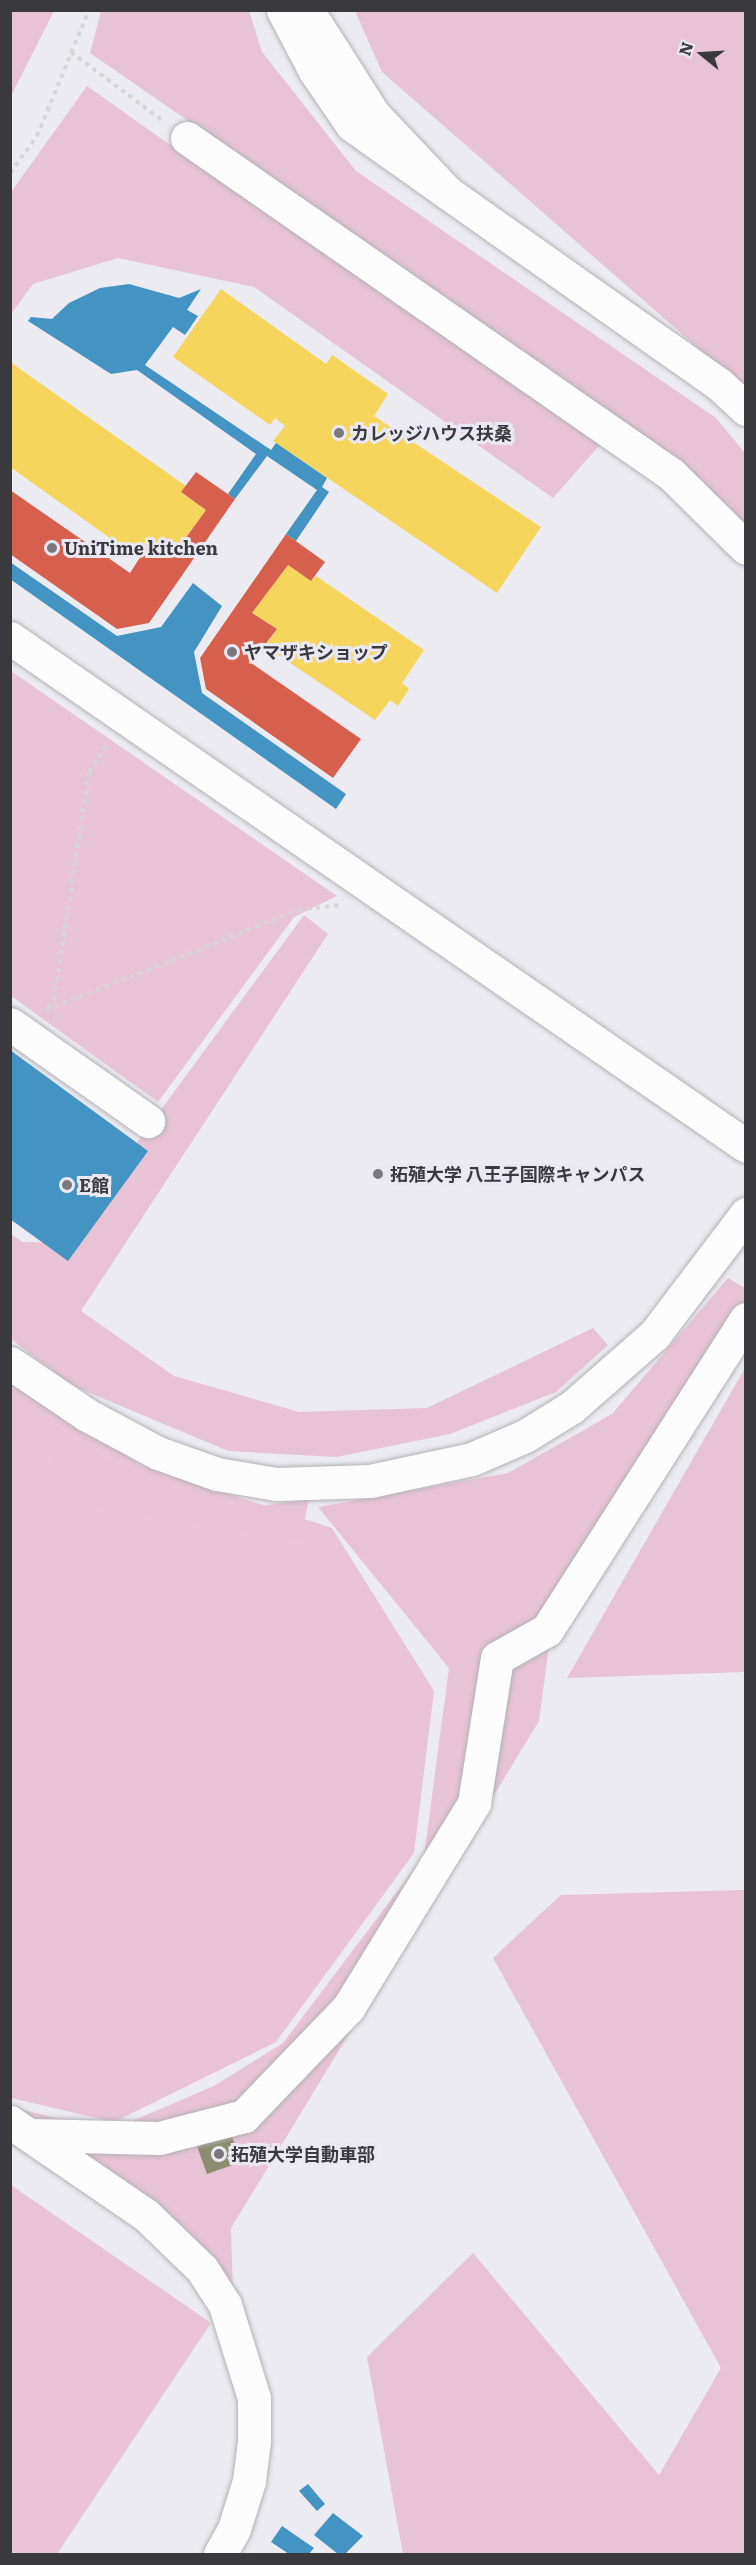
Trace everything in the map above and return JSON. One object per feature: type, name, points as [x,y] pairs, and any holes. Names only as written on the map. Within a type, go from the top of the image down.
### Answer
[{"type":"lane","points":[[283,10],[315,71],[363,120],[448,193],[719,384],[746,409]]},
{"type":"lane","points":[[307,10],[363,120]]},
{"type":"lane","points":[[187,138],[671,474],[746,548]]},
{"type":"lane","points":[[10,638],[746,1146]]},
{"type":"lane","points":[[18,1030],[148,1120]]},
{"type":"lane","points":[[10,1363],[87,1415],[127,1437],[158,1453],[217,1474],[276,1484],[370,1481],[472,1459],[525,1436],[573,1407],[655,1334],[740,1236]]},
{"type":"lane","points":[[20,2128],[159,2138],[244,2116],[348,2008],[474,1803],[496,1658],[547,1630],[746,1319]]},
{"type":"lane","points":[[20,2128],[146,2215],[202,2269],[225,2305],[254,2398],[254,2441],[249,2481],[234,2529],[220,2554]]},
{"type":"path","points":[[10,172],[37,136],[88,10]]},
{"type":"path","points":[[71,52],[187,138]]},
{"type":"path","points":[[48,1008],[54,999],[89,772],[111,738]]},
{"type":"path","points":[[18,1030],[48,1008],[298,910],[351,904]]},
{"type":"shaded area","points":[[10,11],[54,11],[11,96]]},
{"type":"shaded area","points":[[101,11],[249,11],[262,52],[356,171],[716,418],[745,453],[745,530],[730,507],[612,414],[90,53]]},
{"type":"shaded area","points":[[355,11],[745,11],[745,389],[382,72]]},
{"type":"shaded area","points":[[87,86],[300,237],[606,438],[553,498],[254,287],[118,258],[33,284],[11,314],[11,192]]},
{"type":"shaded area","points":[[11,671],[337,896],[294,917],[158,1102],[11,996]]},
{"type":"shaded area","points":[[304,915],[328,934],[81,1311],[174,1376],[299,1412],[427,1408],[593,1328],[608,1345],[556,1392],[450,1434],[336,1457],[228,1451],[71,1385],[11,1339],[10,1234],[23,1242],[63,1243]]},
{"type":"shaded area","points":[[728,1278],[745,1288],[745,1327],[555,1600],[539,1721],[231,2228],[233,2295],[23,2110],[109,2131],[214,2086],[283,2043],[424,1856],[449,1668],[318,1507],[508,1473],[612,1414]]},
{"type":"shaded area","points":[[745,1368],[745,1672],[567,1678]]},
{"type":"shaded area","points":[[10,1380],[141,1465],[332,1528],[434,1691],[414,1853],[276,2042],[114,2122],[11,2098]]},
{"type":"shaded area","points":[[11,1392],[103,1460],[254,1507],[309,1499],[301,1540],[86,1504],[40,1441],[11,1439]]},
{"type":"shaded area","points":[[745,1890],[745,2554],[403,2554],[367,2357],[473,2253],[659,2475],[721,2368],[493,1958],[561,1895]]},
{"type":"shaded area","points":[[11,2185],[211,2323],[57,2554],[11,2554]]},
{"type":"building: 住宅","name":"カレッジハウス扶桑","points":[[221,289],[326,364],[332,355],[388,394],[374,416],[541,527],[497,593],[273,441],[285,426],[275,418],[270,425],[173,357]]},
{"type":"building: 住宅","points":[[10,362],[186,486],[181,492],[206,510],[172,557],[150,542],[138,558],[10,467]]},
{"type":"building: 住宅","points":[[288,565],[311,581],[316,576],[424,650],[402,683],[409,689],[398,706],[390,700],[375,720],[265,646],[277,629],[252,613]]},
{"type":"building: 商業","name":"UniTime kitchen","points":[[196,472],[235,499],[149,623],[117,629],[10,554],[10,490],[130,573],[150,542],[172,557],[206,510],[181,492]]},
{"type":"building: 商業","name":"ヤマザキショップ","points":[[286,534],[325,562],[311,581],[288,565],[252,613],[277,629],[251,663],[361,739],[333,778],[206,689],[200,658]]},
{"type":"building: 教育","points":[[129,284],[179,298],[201,289],[187,310],[198,316],[185,335],[173,327],[145,365],[271,450],[276,443],[327,478],[322,487],[329,492],[296,541],[286,534],[317,490],[267,456],[235,499],[228,494],[256,454],[137,370],[111,374],[28,321],[31,317],[52,319],[69,303],[100,288]]},
{"type":"building: 教育","points":[[10,562],[117,636],[161,627],[193,583],[222,606],[194,652],[202,693],[346,794],[336,809],[10,579]]},
{"type":"building: 教育","name":"E館","points":[[10,1050],[148,1151],[68,1261],[10,1219]]},
{"type":"building: 教育","points":[[308,2484],[325,2504],[317,2511],[299,2491]]},
{"type":"building: 教育","points":[[333,2513],[363,2536],[345,2554],[338,2554],[314,2535]]},
{"type":"building: 教育","points":[[282,2526],[314,2548],[309,2554],[289,2554],[271,2542]]},
{"type":"building: 工業","name":"拓殖大学自動車部","points":[[231,2134],[241,2162],[207,2174],[197,2146]]},
{"type":"place","name":"カレッジハウス扶桑","points":[[339,433]]},
{"type":"place","name":"UniTime kitchen","points":[[52,548]]},
{"type":"place","name":"ヤマザキショップ","points":[[232,652]]},
{"type":"place","name":"拓殖大学 八王子国際キャンパス","points":[[378,1174]]},
{"type":"place","name":"E館","points":[[67,1185]]},
{"type":"place","name":"拓殖大学自動車部","points":[[219,2154]]}]
